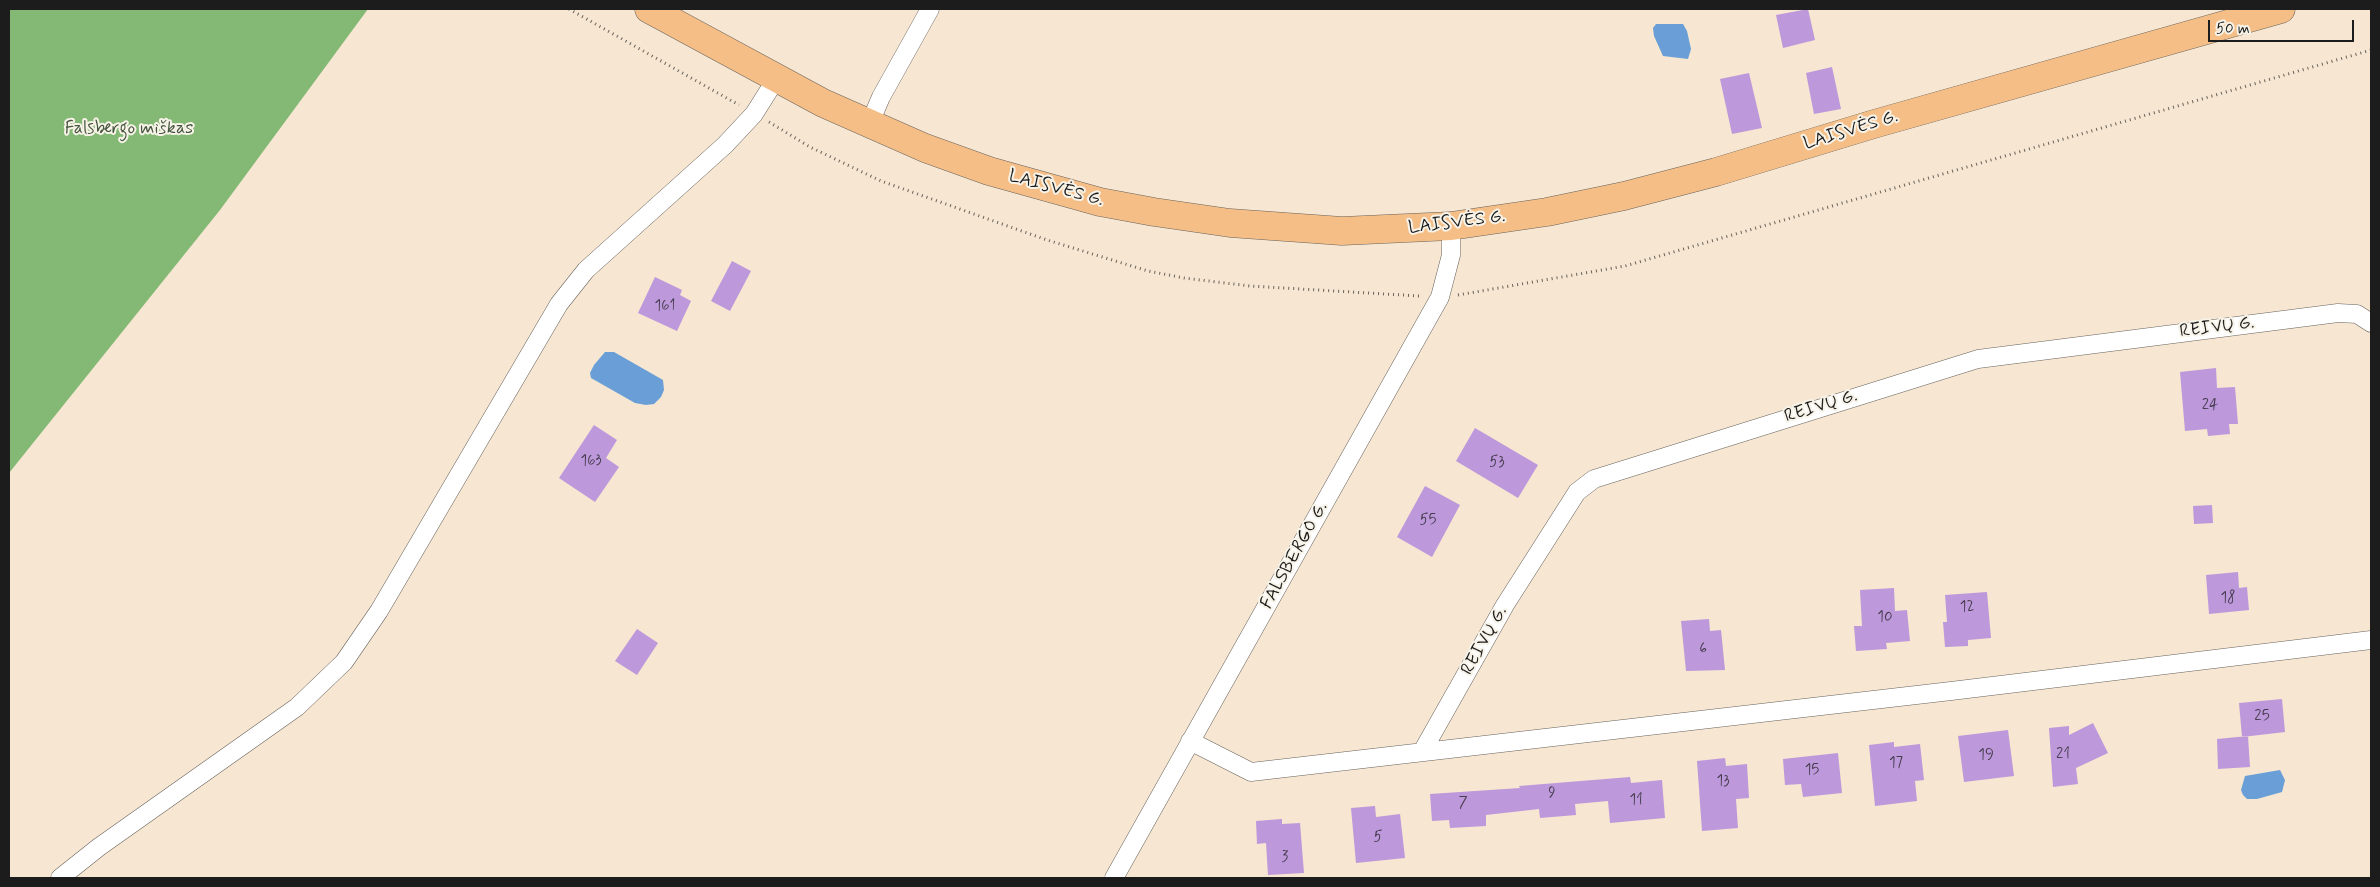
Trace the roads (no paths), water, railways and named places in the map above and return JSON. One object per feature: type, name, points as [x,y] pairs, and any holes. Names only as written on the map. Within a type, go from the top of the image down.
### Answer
[{"type":"main road","name":"LAISVĖS G.","points":[[649,9],[776,79],[869,125],[989,171],[1100,202],[1154,212],[1230,223],[1342,231],[1451,226],[1557,210],[1624,196],[1716,172],[1874,124],[2281,9]]},
{"type":"street","points":[[869,125],[881,97],[930,9]]},
{"type":"street","points":[[60,878],[99,847],[297,707],[344,662],[379,611],[564,297],[586,270],[725,145],[754,114],[776,79]]},
{"type":"street","name":"FALSBERGO G.","points":[[1114,878],[1440,297],[1451,254],[1451,226]]},
{"type":"street","name":"REIVŲ G.","points":[[1422,752],[1505,605],[1577,492],[1594,479],[1978,359],[2338,313],[2357,314],[2371,323]]},
{"type":"street","points":[[1190,741],[1251,772],[2371,640]]},
{"type":"water","points":[[1656,24],[1683,24],[1687,31],[1691,49],[1688,59],[1663,56],[1654,36],[1653,28]]},
{"type":"water","points":[[605,352],[614,352],[663,380],[664,390],[661,397],[654,404],[635,403],[591,378],[590,373],[594,365]]},
{"type":"water","points":[[2280,770],[2285,780],[2282,792],[2257,799],[2247,799],[2243,795],[2241,790],[2245,776]]},
{"type":"park label","name":"Falsbergo miškas","points":[[129,129]]}]
